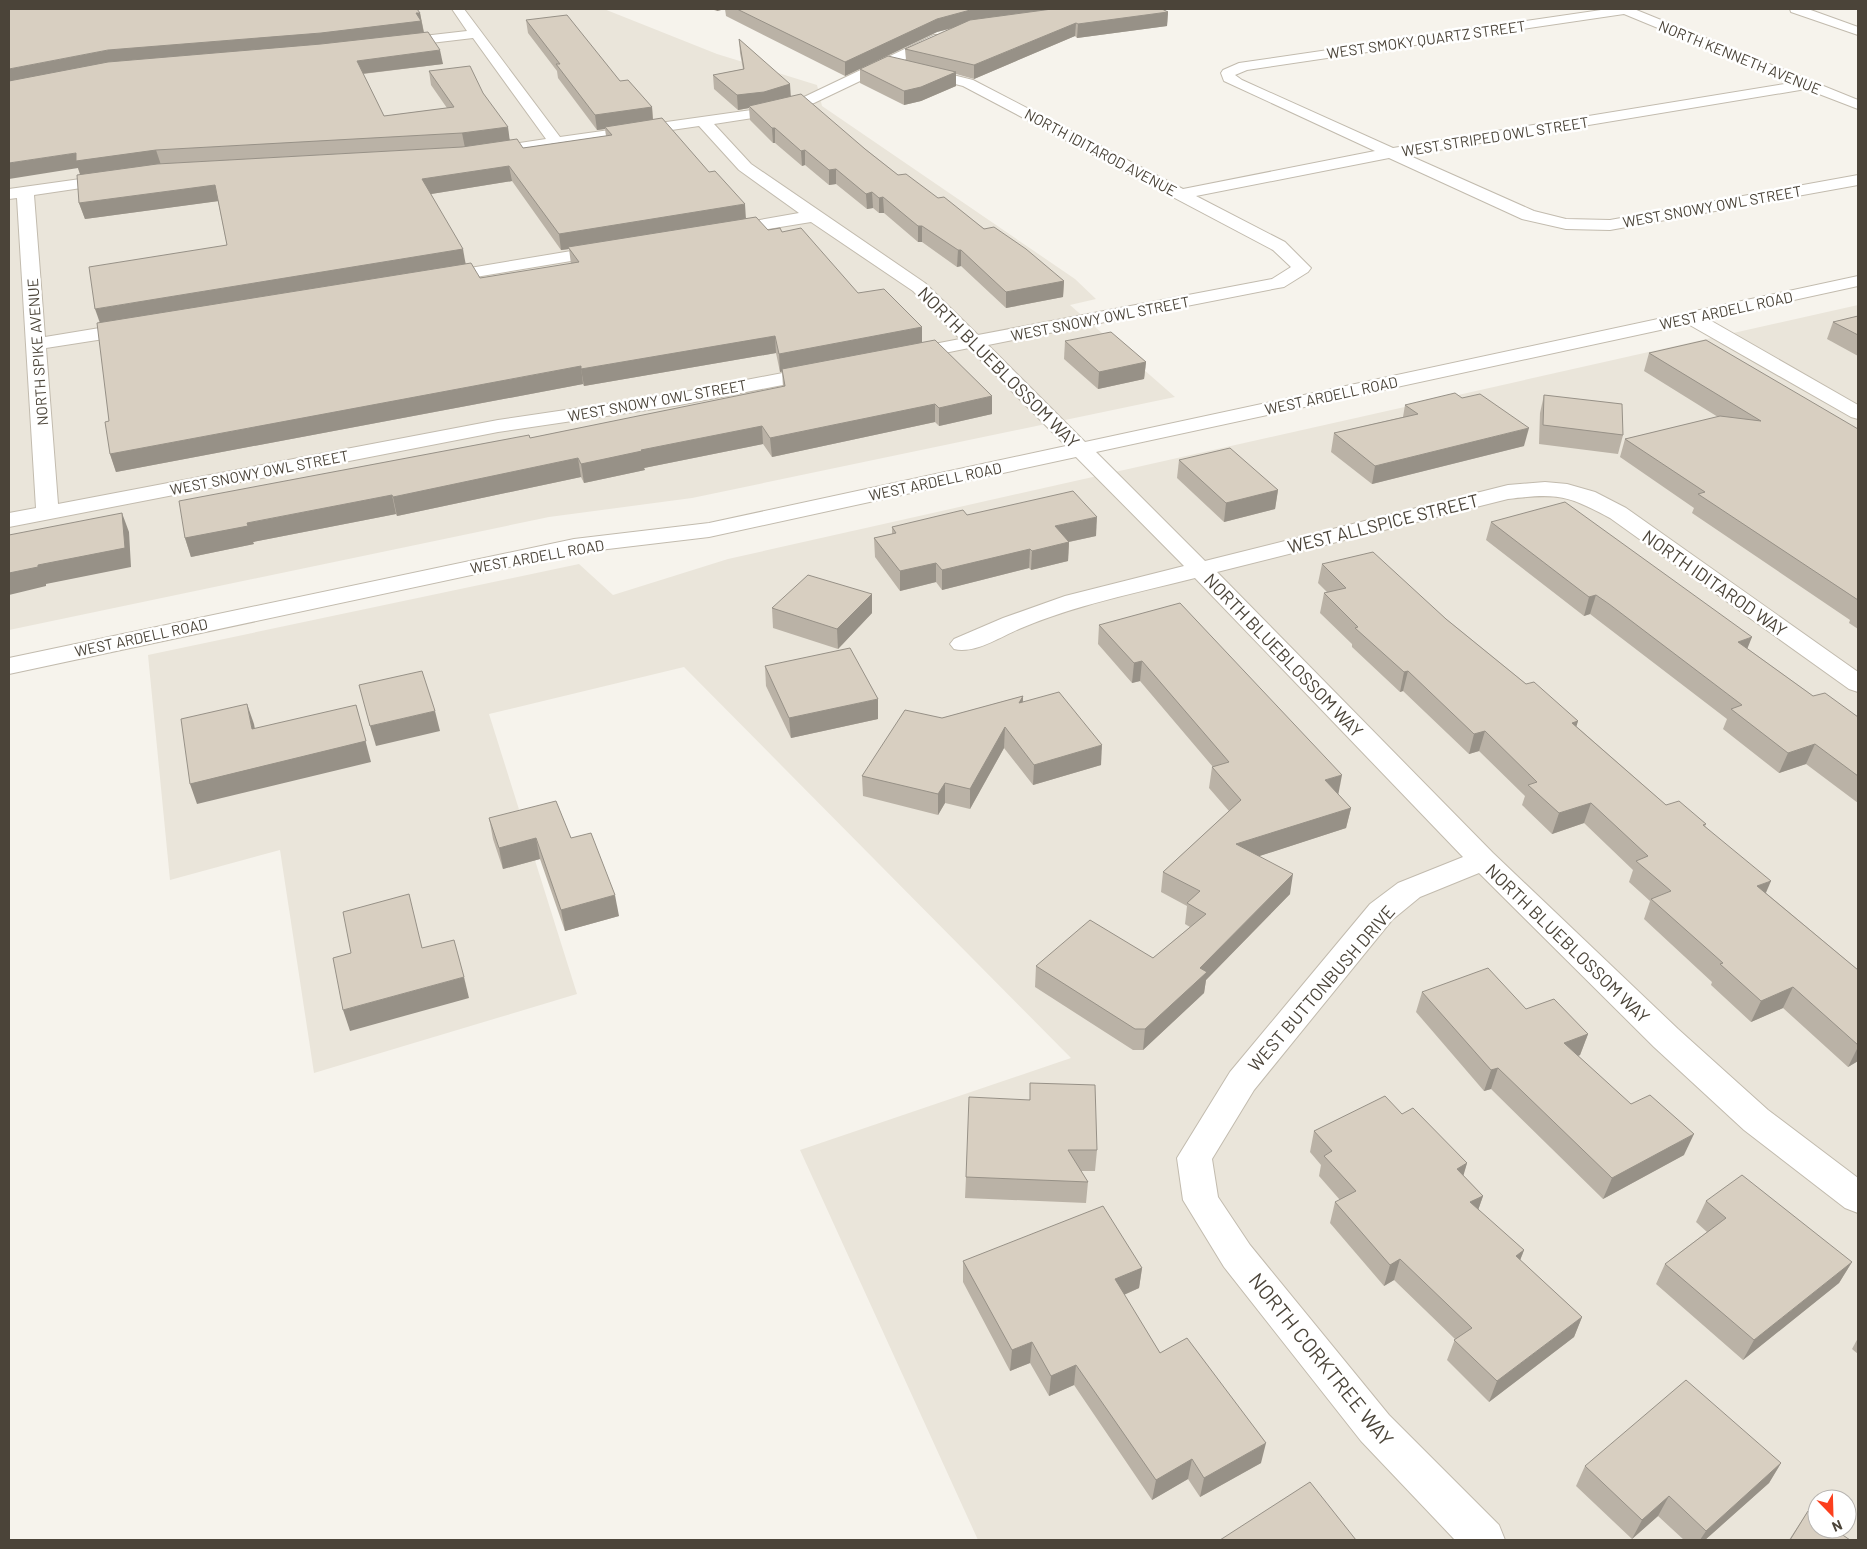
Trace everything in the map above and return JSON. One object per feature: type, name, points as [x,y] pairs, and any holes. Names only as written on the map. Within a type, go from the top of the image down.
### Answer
[{"type":"street","points":[[458,9],[474,34],[556,142]]},
{"type":"street","name":"WEST SMOKY QUARTZ STREET","points":[[1228,73],[1244,66],[1624,9]]},
{"type":"street","name":"NORTH KENNETH AVENUE","points":[[1624,9],[1858,105]]},
{"type":"street","points":[[1796,9],[1858,32]]},
{"type":"street","points":[[381,45],[474,34]]},
{"type":"street","points":[[475,154],[703,121],[789,106],[809,100],[950,34]]},
{"type":"street","name":"NORTH IDITAROD AVENUE","points":[[888,64],[968,83],[1279,246],[1302,268]]},
{"type":"street","name":"WEST SNOWY OWL STREET","points":[[1228,73],[1229,78],[1237,83],[1528,215],[1566,224],[1610,225],[1858,180]]},
{"type":"street","name":"WEST STRIPED OWL STREET","points":[[1182,194],[1390,153],[1809,84]]},
{"type":"street","name":"NORTH BLUEBLOSSOM WAY","points":[[703,121],[745,167],[919,287],[1082,449],[1483,860],[1666,1038],[1756,1120],[1858,1198]]},
{"type":"street","points":[[17,193],[132,176]]},
{"type":"street","name":"NORTH SPIKE AVENUE","points":[[17,193],[36,344],[48,513]]},
{"type":"street","points":[[710,234],[814,216]]},
{"type":"street","points":[[427,280],[622,248]]},
{"type":"street","name":"WEST SNOWY OWL STREET","points":[[885,359],[1278,283],[1302,268]]},
{"type":"street","name":"WEST ARDELL ROAD","points":[[9,666],[574,546],[709,530],[1858,281]]},
{"type":"street","points":[[1690,318],[1856,409]]},
{"type":"street","points":[[36,344],[154,325]]},
{"type":"street","name":"WEST SNOWY OWL STREET","points":[[9,520],[498,426],[674,400],[837,368]]},
{"type":"street","name":"WEST ALLSPICE STREET","points":[[962,644],[1012,623],[1074,601],[1200,569],[1508,492],[1539,489],[1568,491]]},
{"type":"street","name":"NORTH IDITAROD WAY","points":[[1568,491],[1618,513],[1858,684]]},
{"type":"street","name":"WEST BUTTONBUSH DRIVE","points":[[1194,1158],[1242,1081],[1381,912],[1409,890],[1483,860]]},
{"type":"street","name":"NORTH CORKTREE WAY","points":[[1194,1158],[1201,1200],[1237,1256],[1375,1428],[1484,1540]]},
{"type":"shaded area","points":[[9,9],[604,9],[717,54],[817,85],[822,106],[1075,279],[1096,299],[1070,305],[1175,397],[692,498],[549,517],[9,630]]},
{"type":"shaded area","points":[[1858,305],[1858,1540],[978,1540],[800,1150],[1071,1058],[684,667],[489,714],[577,994],[314,1073],[280,850],[170,880],[148,655],[579,564],[613,595],[728,559]]},
{"type":"building","points":[[9,9],[417,9],[420,13],[416,13],[421,21],[321,33],[108,50],[9,69]]},
{"type":"building","points":[[737,9],[974,9],[937,19],[845,62]]},
{"type":"building","points":[[1052,9],[1162,9],[1168,12],[1076,23],[974,65],[905,49],[970,20]]},
{"type":"building","points":[[567,15],[620,81],[628,80],[652,107],[595,115],[556,64],[560,64],[526,20]]},
{"type":"building","points":[[428,32],[440,50],[357,61],[384,116],[454,107],[429,71],[470,66],[483,93],[508,127],[462,133],[156,150],[76,161],[76,153],[9,163],[9,81],[108,62],[321,44]]},
{"type":"building","points":[[739,39],[790,84],[764,92],[737,95],[713,75],[744,69]]},
{"type":"building","points":[[888,56],[956,72],[921,87],[904,91],[860,69]]},
{"type":"building","points":[[801,94],[898,175],[906,174],[938,198],[944,197],[984,229],[994,227],[1026,249],[1064,281],[1006,292],[961,250],[958,250],[922,226],[918,226],[883,197],[879,198],[872,192],[866,194],[836,169],[829,170],[805,150],[801,151],[775,128],[772,128],[749,106]]},
{"type":"building","points":[[662,118],[709,172],[715,171],[745,204],[559,234],[509,166],[422,179],[463,249],[95,309],[89,267],[227,245],[215,185],[79,203],[77,175],[157,164],[462,147],[517,139],[523,148],[612,135],[605,127]]},
{"type":"building","points":[[756,217],[768,230],[780,228],[782,232],[801,228],[858,293],[884,289],[922,327],[779,354],[775,336],[581,369],[581,366],[110,454],[105,422],[109,421],[97,323],[471,263],[480,278],[579,262],[568,247]]},
{"type":"building","points":[[1858,316],[1858,335],[1833,322]]},
{"type":"building","points":[[1111,332],[1146,362],[1099,372],[1065,341]]},
{"type":"building","points":[[935,340],[992,396],[939,408],[935,404],[770,438],[762,426],[581,464],[578,458],[393,497],[392,495],[247,523],[248,526],[185,538],[179,501],[529,435],[530,438],[785,386],[782,369]]},
{"type":"building","points":[[1706,340],[1858,429],[1858,600],[1698,494],[1705,492],[1625,439],[1720,416],[1761,421],[1649,353]]},
{"type":"building","points":[[1455,393],[1462,398],[1480,394],[1529,428],[1375,466],[1334,433],[1418,414],[1405,405]]},
{"type":"building","points":[[1544,395],[1622,404],[1623,435],[1543,425]]},
{"type":"building","points":[[1230,448],[1278,490],[1226,503],[1179,460]]},
{"type":"building","points":[[1073,491],[1097,517],[1055,526],[1069,542],[1032,551],[1030,549],[942,570],[936,563],[900,571],[874,538],[896,533],[892,527],[963,510],[967,515]]},
{"type":"building","points":[[1565,502],[1752,637],[1738,642],[1813,696],[1825,693],[1858,717],[1858,776],[1815,744],[1788,753],[1731,709],[1742,705],[1609,604],[1596,595],[1589,597],[1491,522]]},
{"type":"building","points":[[122,513],[125,548],[38,565],[38,567],[9,573],[9,535]]},
{"type":"building","points":[[1373,552],[1446,619],[1526,684],[1534,682],[1578,721],[1572,723],[1666,805],[1679,801],[1706,824],[1703,825],[1771,881],[1757,886],[1858,970],[1858,1045],[1793,987],[1761,1001],[1720,964],[1723,963],[1651,899],[1671,891],[1636,861],[1648,856],[1591,803],[1559,813],[1528,785],[1537,782],[1485,731],[1474,734],[1408,671],[1404,672],[1355,628],[1358,627],[1324,593],[1346,588],[1322,564]]},
{"type":"building","points":[[808,575],[872,594],[837,629],[772,608]]},
{"type":"building","points":[[1180,603],[1342,775],[1325,780],[1351,808],[1236,844],[1293,874],[1200,968],[1207,972],[1145,1029],[1135,1029],[1036,966],[1090,920],[1153,958],[1206,914],[1187,903],[1200,891],[1163,872],[1241,800],[1212,767],[1229,762],[1142,661],[1134,663],[1099,625]]},
{"type":"building","points":[[850,648],[878,699],[789,718],[765,666]]},
{"type":"building","points":[[422,671],[435,711],[370,726],[359,685]]},
{"type":"building","points":[[1059,692],[1102,745],[1034,765],[1005,727],[970,789],[945,783],[938,794],[862,776],[905,710],[942,718],[1023,696],[1019,703]]},
{"type":"building","points":[[247,704],[252,729],[356,705],[366,741],[190,784],[181,719]]},
{"type":"building","points":[[556,801],[571,838],[591,833],[615,895],[561,910],[536,838],[499,848],[489,818]]},
{"type":"building","points":[[409,894],[422,948],[454,940],[464,977],[343,1010],[333,958],[351,953],[343,912]]},
{"type":"building","points":[[1488,968],[1526,1009],[1554,999],[1588,1034],[1564,1043],[1631,1104],[1650,1095],[1694,1134],[1612,1178],[1498,1068],[1491,1070],[1422,992]]},
{"type":"building","points":[[1030,1083],[1095,1085],[1097,1150],[1068,1150],[1088,1182],[966,1177],[969,1097],[1030,1100]]},
{"type":"building","points":[[1385,1096],[1402,1114],[1413,1108],[1467,1163],[1457,1169],[1483,1196],[1470,1202],[1524,1250],[1516,1256],[1582,1317],[1497,1381],[1454,1340],[1472,1328],[1400,1259],[1390,1265],[1335,1202],[1356,1191],[1324,1156],[1332,1151],[1314,1131]]},
{"type":"building","points":[[1742,1175],[1852,1262],[1754,1340],[1665,1264],[1726,1218],[1706,1201]]},
{"type":"building","points":[[1103,1206],[1142,1268],[1115,1279],[1160,1353],[1187,1338],[1266,1443],[1204,1478],[1192,1459],[1156,1480],[1076,1365],[1051,1376],[1032,1342],[1012,1350],[963,1261]]},
{"type":"building","points":[[1686,1380],[1781,1463],[1706,1531],[1669,1496],[1642,1520],[1585,1466]]},
{"type":"building","points":[[1310,1482],[1356,1540],[1220,1540]]},
{"type":"building","points":[[1807,1513],[1807,1539],[1850,1540],[1790,1540]]}]
